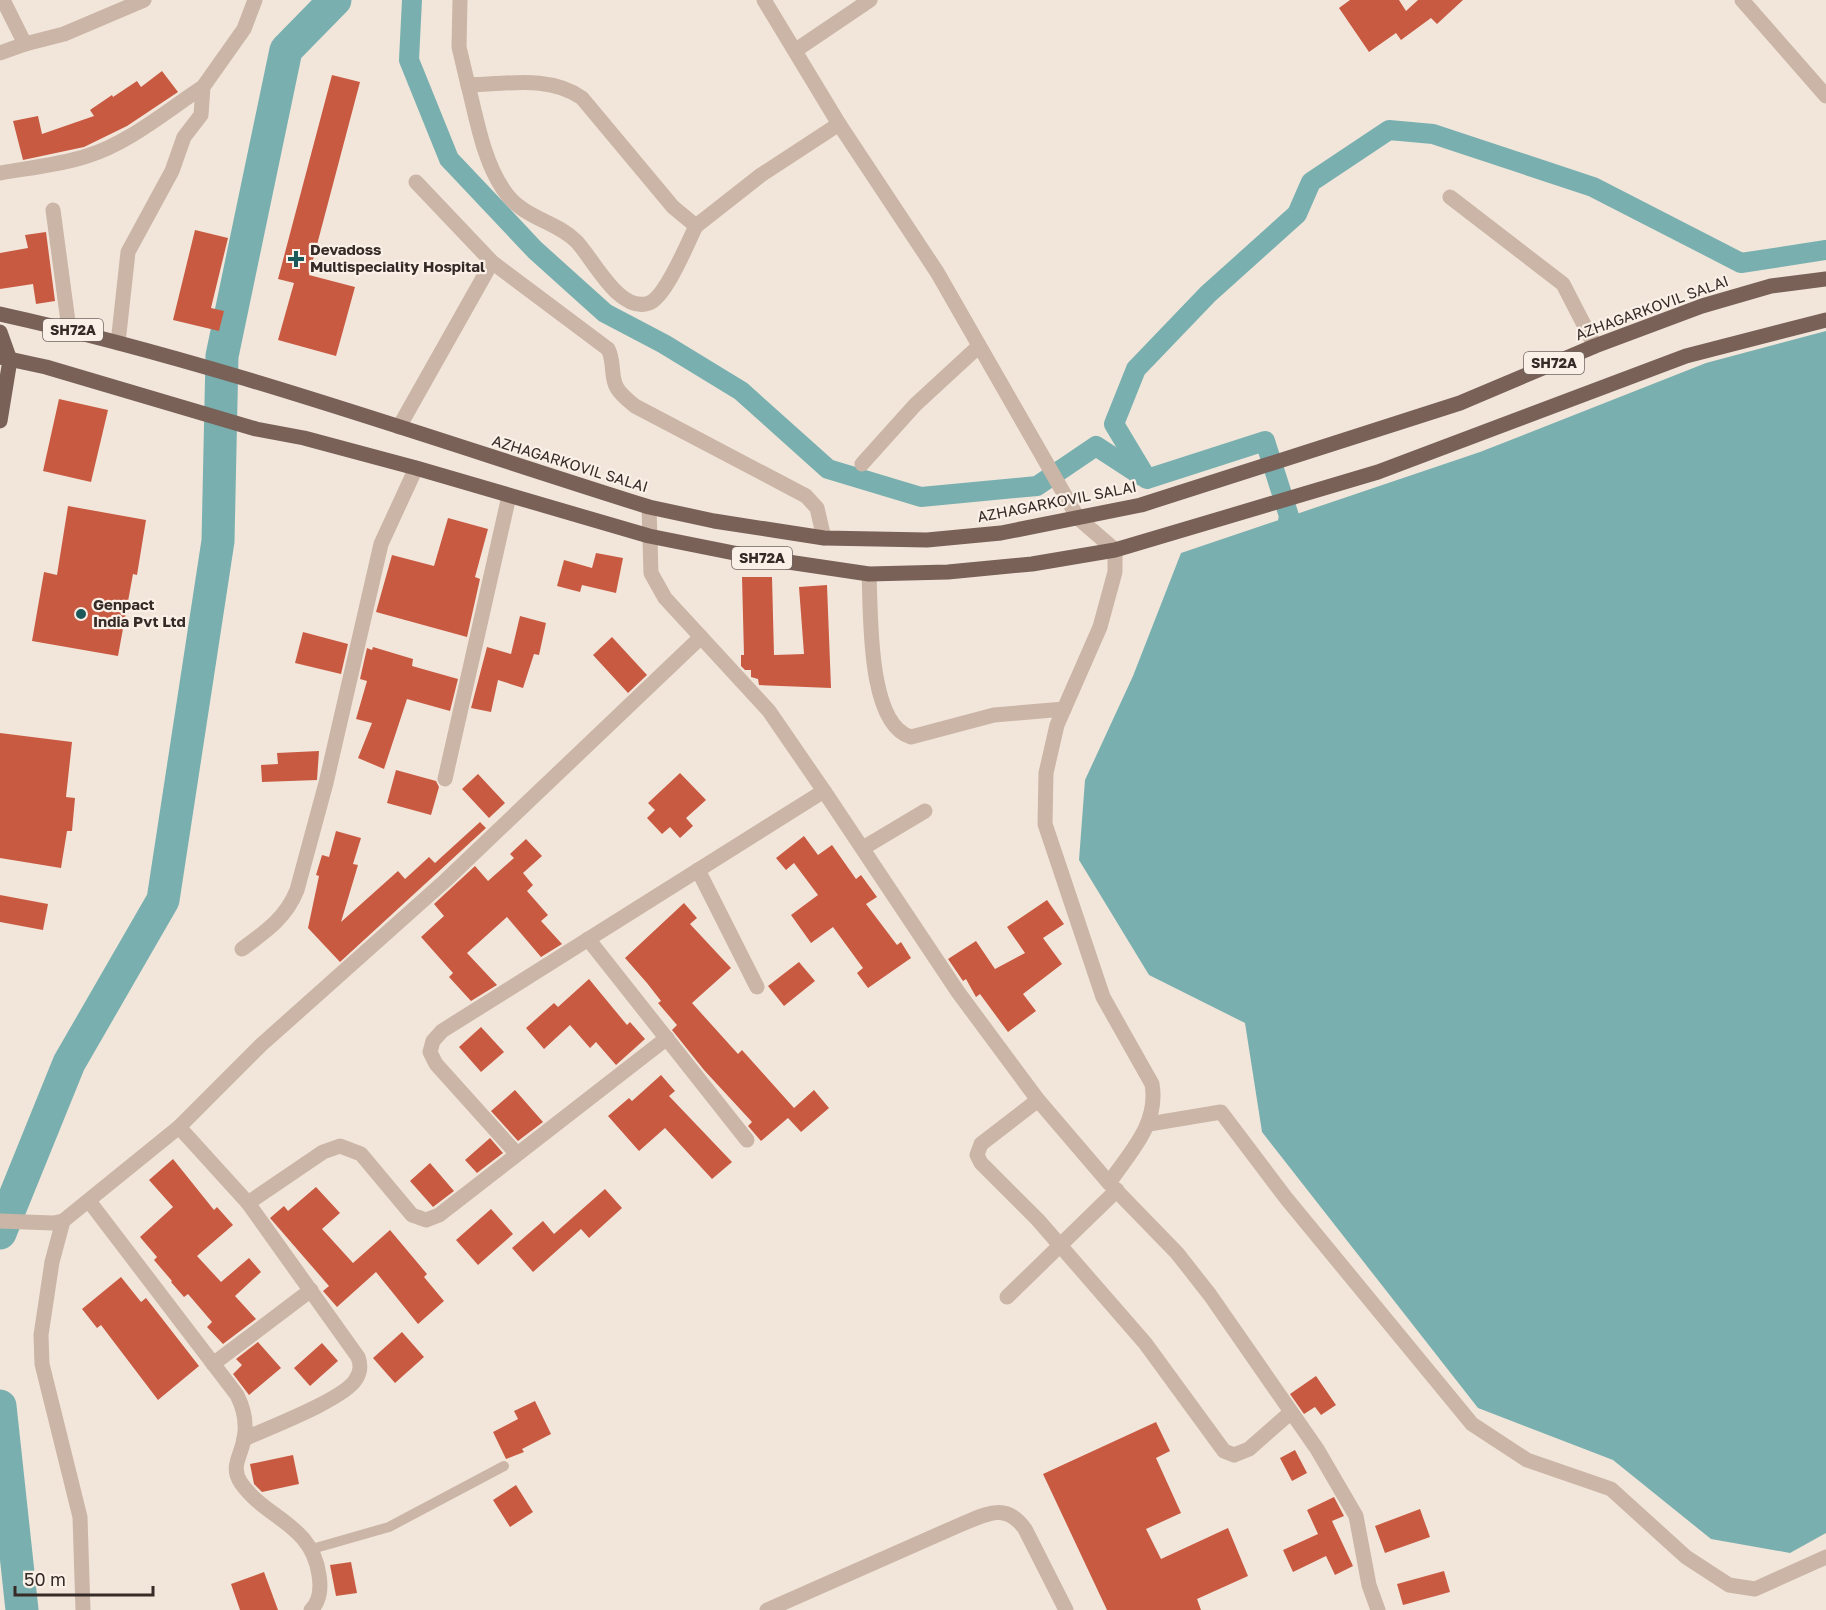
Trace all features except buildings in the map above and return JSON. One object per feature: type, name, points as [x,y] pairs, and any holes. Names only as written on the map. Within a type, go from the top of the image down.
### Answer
[{"type":"main road","name":"AZHAGARKOVIL SALAI","points":[[0,314],[69,329],[258,384],[649,507],[726,523],[824,538],[927,540],[1001,533],[1141,505],[1460,403],[1595,346],[1701,306],[1771,286],[1826,279]]},
{"type":"main road","name":"SH72A","points":[[5,358],[143,395],[256,429],[416,468],[650,536],[754,557],[869,574],[948,572],[1011,566],[1115,550],[1378,472],[1686,356],[1826,320]]},
{"type":"main road","points":[[0,332],[5,358],[0,422]]},
{"type":"street","points":[[3,0],[25,44]]},
{"type":"street","points":[[0,53],[64,34],[144,0]]},
{"type":"street","points":[[0,172],[52,165],[89,156],[128,137],[203,87],[244,29],[255,0]]},
{"type":"street","points":[[460,0],[459,47],[483,146],[502,189],[516,205],[576,241],[608,284],[634,303],[649,303],[657,296],[696,226],[761,176],[839,124]]},
{"type":"street","points":[[764,0],[839,124],[937,272],[1078,518],[1115,550],[1114,572],[1100,627],[1057,725],[1046,773],[1045,824],[1103,997],[1152,1084],[1154,1111],[1149,1124],[1113,1186],[1060,1246],[1007,1297]]},
{"type":"street","points":[[1742,0],[1826,96]]},
{"type":"street","points":[[796,50],[860,3]]},
{"type":"street","points":[[468,85],[546,83],[568,88],[582,98],[673,207],[696,226]]},
{"type":"street","points":[[118,343],[128,252],[172,171],[184,137],[201,115],[203,87]]},
{"type":"street","points":[[416,182],[492,262],[608,350],[614,364],[615,386],[635,406],[813,501],[817,508],[824,538]]},
{"type":"street","points":[[1450,196],[1563,284],[1595,346]]},
{"type":"street","points":[[53,210],[69,329]]},
{"type":"street","points":[[399,428],[492,262]]},
{"type":"street","points":[[862,464],[915,405],[979,346]]},
{"type":"street","points":[[242,949],[277,922],[291,906],[297,890],[326,783],[381,544],[416,468]]},
{"type":"street","points":[[445,779],[509,496]]},
{"type":"street","points":[[649,507],[651,573],[665,598],[769,711],[958,992],[1038,1100],[1113,1186],[1177,1252],[1210,1295],[1317,1449],[1356,1516],[1369,1585],[1378,1610]]},
{"type":"street","points":[[869,574],[873,663],[891,724],[901,735],[911,737],[994,715],[1064,709]]},
{"type":"street","points":[[0,1221],[58,1222],[88,1201],[179,1126],[261,1045],[446,880],[701,637]]},
{"type":"street","points":[[517,1154],[436,1064],[430,1052],[433,1041],[442,1031],[824,791]]},
{"type":"street","points":[[863,849],[925,811]]},
{"type":"street","points":[[698,870],[757,987]]},
{"type":"street","points":[[588,939],[747,1140]]},
{"type":"street","points":[[248,1203],[323,1152],[340,1146],[361,1154],[412,1215],[426,1220],[439,1215],[667,1038]]},
{"type":"street","points":[[1038,1100],[981,1144],[977,1155],[981,1163],[1022,1202],[1145,1343],[1224,1451],[1234,1455],[1249,1449],[1290,1413]]},
{"type":"street","points":[[1149,1124],[1221,1113],[1316,1236],[1472,1424],[1527,1460],[1611,1489],[1686,1557],[1730,1585],[1755,1589],[1826,1557]]},
{"type":"street","points":[[179,1126],[248,1203],[358,1357],[361,1366],[356,1381],[341,1394],[244,1439]]},
{"type":"street","points":[[88,1201],[237,1395],[244,1410],[244,1439],[235,1466],[238,1480],[247,1491],[292,1526],[312,1549],[321,1587],[311,1610]]},
{"type":"street","points":[[58,1222],[41,1335],[42,1364],[80,1517],[83,1610]]},
{"type":"street","points":[[213,1364],[311,1290]]},
{"type":"street","points":[[766,1610],[962,1524],[989,1513],[1006,1512],[1017,1518],[1025,1529],[1066,1610]]},
{"type":"lane","points":[[312,1549],[389,1527],[504,1466]]},
{"type":"water","points":[[1826,331],[1826,1533],[1790,1553],[1711,1539],[1613,1460],[1478,1408],[1262,1132],[1245,1023],[1149,975],[1079,860],[1085,780],[1133,676],[1181,553],[1480,452],[1706,363]]},
{"type":"waterway","points":[[0,1233],[69,1063],[163,900],[218,541],[222,356],[286,50],[335,0]]},
{"type":"waterway","points":[[412,0],[409,60],[449,159],[535,250],[605,313],[664,344],[741,391],[828,469],[921,497],[1037,486],[1096,446],[1142,476]]},
{"type":"waterway","points":[[1284,542],[1289,516],[1265,441],[1147,479],[1114,424],[1136,369],[1208,294],[1297,214],[1311,182],[1389,130],[1433,134],[1593,187],[1741,263],[1826,250]]},
{"type":"waterway","points":[[0,1406],[22,1610]]},
{"type":"place","name":"Devadoss Multispeciality Hospital","points":[[296,259]]},
{"type":"place","name":"Genpact India Pvt Ltd","points":[[81,614]]}]
